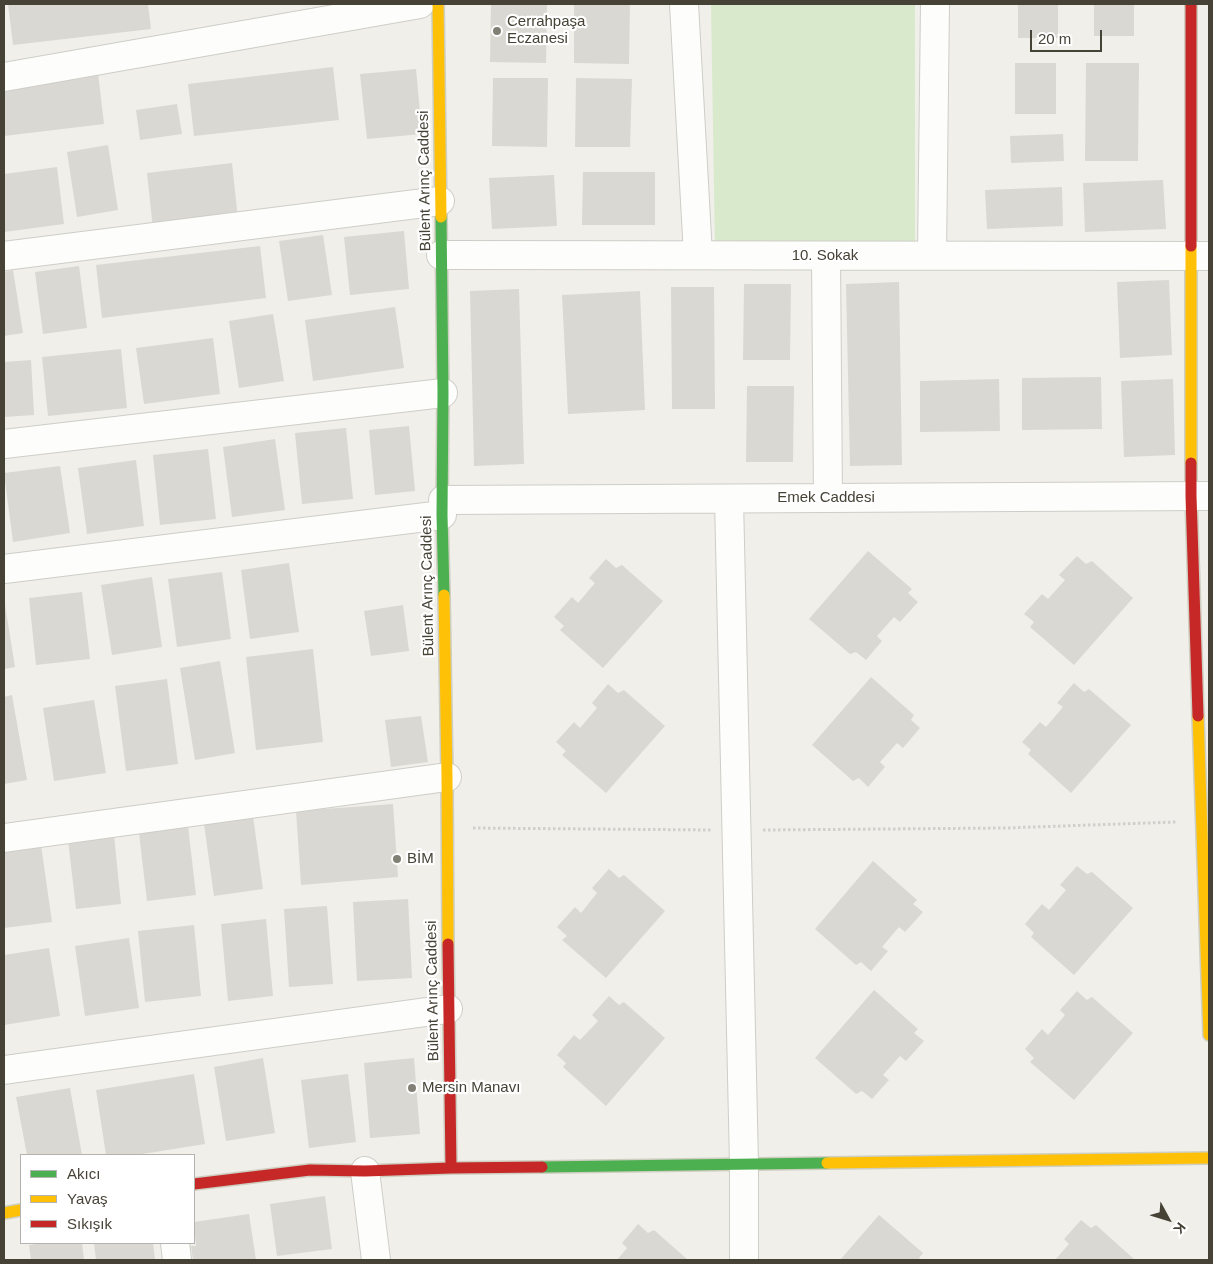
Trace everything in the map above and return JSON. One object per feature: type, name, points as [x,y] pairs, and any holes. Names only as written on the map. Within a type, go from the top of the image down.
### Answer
[{"type":"street","points":[[4,77],[420,4]]},
{"type":"street","name":"Bülent Arınç Caddesi","points":[[438,4],[442,507],[451,1168]]},
{"type":"street","points":[[684,4],[698,255]]},
{"type":"street","points":[[932,256],[935,4]]},
{"type":"street","points":[[1191,4],[1200,256],[1202,822],[1209,1035]]},
{"type":"street","points":[[4,256],[440,201]]},
{"type":"street","name":"10. Sokak","points":[[440,255],[1200,256]]},
{"type":"street","points":[[826,256],[828,498]]},
{"type":"street","points":[[4,444],[442,393]]},
{"type":"street","name":"Emek Caddesi","points":[[4,569],[442,507],[729,499],[1200,496]]},
{"type":"street","points":[[729,499],[744,1164],[744,1260]]},
{"type":"street","points":[[4,838],[446,777]]},
{"type":"street","points":[[4,1070],[448,1009]]},
{"type":"street","points":[[195,1184],[310,1170],[365,1172],[451,1168],[1209,1158]]},
{"type":"street","points":[[365,1172],[376,1260]]},
{"type":"street","points":[[4,1213],[20,1210]]},
{"type":"street","points":[[175,1244],[177,1260]]},
{"type":"path","points":[[447,828],[736,830],[1005,828],[1202,822]]},
{"type":"green space","points":[[711,4],[915,4],[915,243],[715,248]]},
{"type":"building","points":[[8,4],[148,4],[151,29],[13,45]]},
{"type":"building","points":[[491,4],[547,4],[546,63],[490,62]]},
{"type":"building","points":[[574,4],[630,4],[629,64],[574,63]]},
{"type":"building","points":[[1018,4],[1058,4],[1058,38],[1018,38]]},
{"type":"building","points":[[1094,4],[1134,4],[1134,36],[1094,36]]},
{"type":"building","points":[[1015,63],[1056,63],[1056,114],[1015,114]]},
{"type":"building","points":[[1086,63],[1139,63],[1138,161],[1085,161]]},
{"type":"building","points":[[333,67],[339,120],[194,136],[188,84]]},
{"type":"building","points":[[416,69],[422,134],[367,139],[360,74]]},
{"type":"building","points":[[98,73],[104,124],[4,136],[4,85]]},
{"type":"building","points":[[493,78],[548,78],[547,147],[492,146]]},
{"type":"building","points":[[576,78],[632,79],[630,147],[575,147]]},
{"type":"building","points":[[177,104],[182,134],[140,140],[136,110]]},
{"type":"building","points":[[1063,134],[1064,161],[1011,163],[1010,136]]},
{"type":"building","points":[[108,145],[118,210],[77,217],[67,152]]},
{"type":"building","points":[[232,163],[238,219],[153,229],[147,173]]},
{"type":"building","points":[[57,167],[64,224],[4,232],[4,174]]},
{"type":"building","points":[[583,172],[655,172],[655,225],[582,225]]},
{"type":"building","points":[[554,175],[557,226],[492,229],[489,178]]},
{"type":"building","points":[[1163,180],[1166,229],[1085,232],[1083,183]]},
{"type":"building","points":[[1062,187],[1063,226],[987,229],[985,190]]},
{"type":"building","points":[[404,231],[409,289],[350,295],[344,237]]},
{"type":"building","points":[[323,235],[332,295],[288,301],[279,241]]},
{"type":"building","points":[[260,246],[266,298],[102,318],[96,265]]},
{"type":"building","points":[[79,266],[87,328],[43,334],[35,272]]},
{"type":"building","points":[[13,270],[23,333],[4,336],[4,272]]},
{"type":"building","points":[[1169,280],[1172,355],[1120,358],[1117,282]]},
{"type":"building","points":[[899,282],[902,465],[850,466],[846,284]]},
{"type":"building","points":[[744,284],[791,284],[790,360],[743,360]]},
{"type":"building","points":[[671,287],[714,287],[715,409],[672,409]]},
{"type":"building","points":[[519,289],[524,464],[474,466],[470,291]]},
{"type":"building","points":[[640,291],[645,410],[568,414],[562,295]]},
{"type":"building","points":[[395,307],[404,368],[313,381],[305,320]]},
{"type":"building","points":[[273,314],[284,381],[239,388],[229,321]]},
{"type":"building","points":[[213,338],[220,394],[144,404],[136,348]]},
{"type":"building","points":[[121,349],[127,408],[48,416],[42,357]]},
{"type":"building","points":[[31,360],[34,415],[4,417],[4,362]]},
{"type":"building","points":[[1101,377],[1102,429],[1022,430],[1022,378]]},
{"type":"building","points":[[999,379],[1000,431],[920,432],[920,381]]},
{"type":"building","points":[[1173,379],[1175,455],[1124,457],[1121,381]]},
{"type":"building","points":[[747,386],[794,386],[793,462],[746,462]]},
{"type":"building","points":[[409,426],[415,491],[375,495],[369,430]]},
{"type":"building","points":[[346,428],[353,499],[302,504],[295,433]]},
{"type":"building","points":[[275,439],[285,510],[232,517],[223,447]]},
{"type":"building","points":[[208,449],[216,519],[160,525],[153,455]]},
{"type":"building","points":[[136,460],[144,526],[87,534],[78,468]]},
{"type":"building","points":[[60,466],[70,533],[13,542],[4,473]]},
{"type":"building","points":[[868,551],[912,589],[908,593],[918,602],[900,622],[894,617],[877,636],[882,641],[866,660],[856,652],[850,654],[809,619]]},
{"type":"building","points":[[1077,556],[1086,564],[1092,561],[1133,598],[1074,665],[1030,627],[1034,622],[1024,614],[1042,594],[1048,599],[1065,580],[1059,575]]},
{"type":"building","points":[[606,559],[616,568],[622,565],[663,601],[603,668],[560,630],[564,626],[554,617],[572,597],[578,603],[595,583],[589,578]]},
{"type":"building","points":[[289,563],[299,632],[250,639],[241,570]]},
{"type":"building","points":[[222,572],[231,639],[177,647],[168,579]]},
{"type":"building","points":[[152,577],[162,647],[112,655],[101,585]]},
{"type":"building","points":[[82,592],[90,659],[36,665],[29,598]]},
{"type":"building","points":[[4,605],[15,667],[4,669]]},
{"type":"building","points":[[403,605],[409,651],[371,656],[364,611]]},
{"type":"building","points":[[313,649],[323,742],[256,750],[246,657]]},
{"type":"building","points":[[220,661],[235,753],[195,760],[180,668]]},
{"type":"building","points":[[871,677],[914,715],[911,720],[920,728],[903,748],[897,743],[880,762],[885,767],[868,787],[859,778],[853,781],[812,745]]},
{"type":"building","points":[[167,679],[178,764],[126,771],[115,686]]},
{"type":"building","points":[[1074,683],[1084,692],[1089,689],[1131,725],[1071,793],[1028,754],[1031,750],[1022,742],[1040,722],[1046,727],[1063,707],[1057,703]]},
{"type":"building","points":[[608,684],[618,693],[624,690],[665,726],[606,793],[562,755],[566,751],[556,742],[574,722],[580,728],[597,708],[592,703]]},
{"type":"building","points":[[12,695],[27,780],[4,784],[4,697]]},
{"type":"building","points":[[94,700],[106,773],[54,781],[43,708]]},
{"type":"building","points":[[421,716],[428,762],[391,767],[385,720]]},
{"type":"building","points":[[393,804],[398,877],[301,885],[296,811]]},
{"type":"building","points":[[253,816],[263,889],[214,896],[204,824]]},
{"type":"building","points":[[188,826],[196,895],[147,901],[139,833]]},
{"type":"building","points":[[114,835],[121,904],[76,909],[68,840]]},
{"type":"building","points":[[41,845],[52,922],[4,928],[4,851]]},
{"type":"building","points":[[873,861],[917,900],[913,904],[923,912],[905,932],[899,927],[882,947],[888,951],[871,971],[861,962],[856,965],[815,929]]},
{"type":"building","points":[[1077,866],[1087,874],[1092,872],[1133,908],[1074,975],[1031,937],[1034,933],[1025,924],[1042,904],[1049,910],[1066,890],[1060,885]]},
{"type":"building","points":[[609,869],[619,878],[624,875],[665,911],[606,978],[562,940],[567,936],[557,927],[575,907],[581,913],[597,893],[592,888]]},
{"type":"building","points":[[408,899],[412,978],[357,981],[353,902]]},
{"type":"building","points":[[327,906],[333,984],[289,987],[284,909]]},
{"type":"building","points":[[266,919],[273,996],[228,1001],[221,924]]},
{"type":"building","points":[[194,925],[201,996],[145,1002],[138,931]]},
{"type":"building","points":[[129,938],[139,1008],[85,1016],[75,946]]},
{"type":"building","points":[[49,948],[60,1016],[4,1025],[4,955]]},
{"type":"building","points":[[874,990],[918,1029],[914,1033],[924,1041],[906,1061],[900,1056],[883,1075],[889,1080],[872,1099],[862,1091],[856,1094],[815,1058]]},
{"type":"building","points":[[1077,991],[1087,1000],[1092,997],[1133,1033],[1074,1100],[1030,1062],[1034,1058],[1025,1049],[1042,1029],[1048,1035],[1065,1015],[1060,1010]]},
{"type":"building","points":[[609,996],[619,1005],[624,1002],[665,1038],[606,1106],[563,1067],[566,1063],[557,1055],[574,1035],[580,1040],[598,1021],[592,1015]]},
{"type":"building","points":[[263,1058],[275,1133],[226,1141],[214,1067]]},
{"type":"building","points":[[414,1058],[420,1134],[370,1138],[364,1063]]},
{"type":"building","points":[[194,1074],[205,1144],[142,1154],[106,1154],[96,1090]]},
{"type":"building","points":[[348,1074],[356,1142],[309,1148],[301,1080]]},
{"type":"building","points":[[70,1088],[82,1154],[27,1154],[16,1097]]},
{"type":"building","points":[[325,1196],[332,1249],[277,1256],[270,1204]]},
{"type":"building","points":[[249,1214],[256,1260],[193,1260],[191,1246],[196,1246],[195,1222]]},
{"type":"building","points":[[879,1215],[923,1253],[919,1258],[922,1260],[840,1260]]},
{"type":"building","points":[[1081,1220],[1091,1228],[1096,1225],[1135,1260],[1055,1260],[1069,1244],[1064,1239]]},
{"type":"building","points":[[638,1224],[648,1233],[654,1230],[688,1260],[617,1260],[627,1248],[622,1243]]},
{"type":"building","points":[[82,1244],[84,1260],[31,1260],[29,1245]]},
{"type":"building","points":[[94,1244],[153,1244],[155,1260],[96,1260]]},
{"type":"traffic: fast","points":[[441,217],[444,595]]},
{"type":"traffic: fast","points":[[542,1167],[827,1163]]},
{"type":"traffic: slow","points":[[438,4],[441,217]]},
{"type":"traffic: slow","points":[[1191,246],[1191,463]]},
{"type":"traffic: slow","points":[[444,595],[448,944]]},
{"type":"traffic: slow","points":[[1198,716],[1209,1035]]},
{"type":"traffic: slow","points":[[827,1163],[1209,1158]]},
{"type":"traffic: slow","points":[[4,1213],[20,1210]]},
{"type":"traffic: jam","points":[[1191,4],[1191,246]]},
{"type":"traffic: jam","points":[[1191,463],[1198,716]]},
{"type":"traffic: jam","points":[[448,944],[451,1168]]},
{"type":"traffic: jam","points":[[195,1184],[310,1170],[365,1171],[542,1167]]},
{"type":"place","name":"Cerrahpaşa Eczanesi","points":[[497,31]]},
{"type":"place","name":"BİM","points":[[397,859]]},
{"type":"place","name":"Mersin Manavı","points":[[412,1088]]}]
